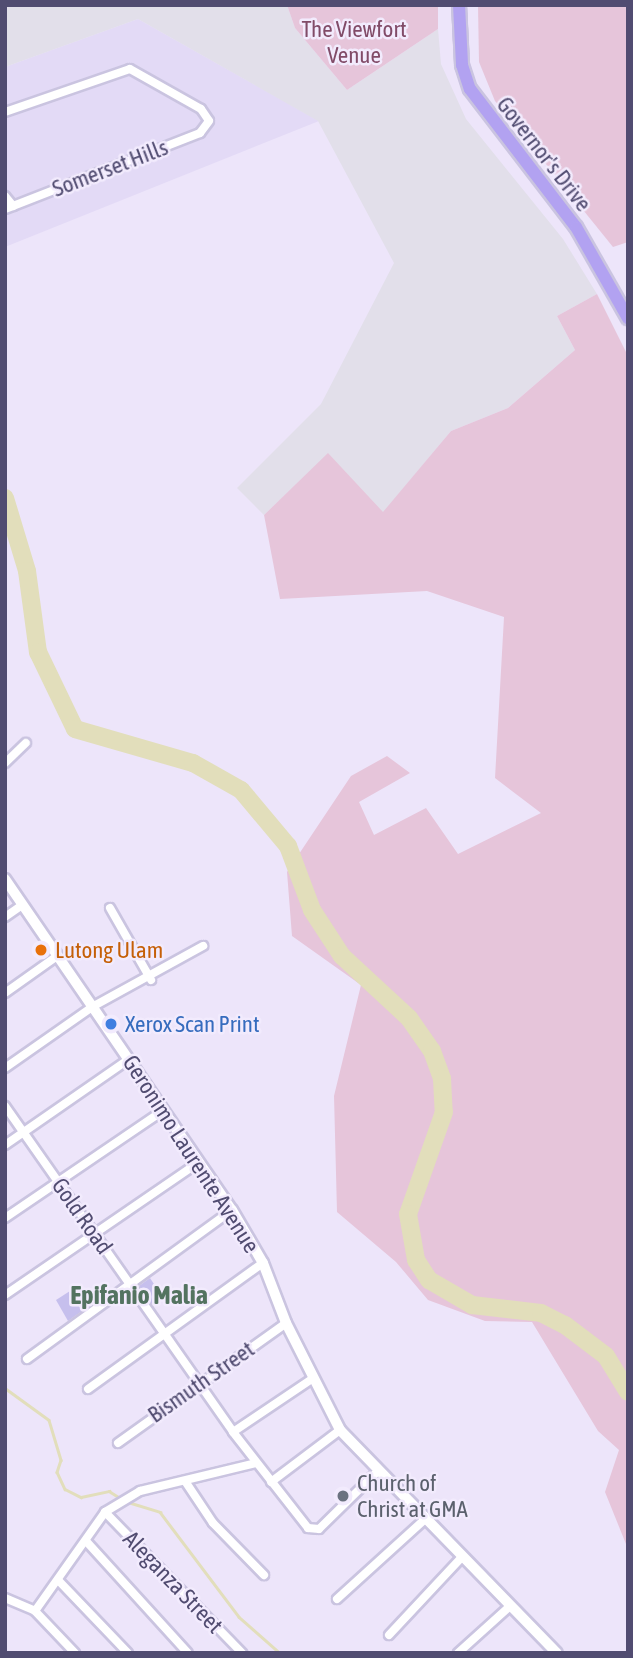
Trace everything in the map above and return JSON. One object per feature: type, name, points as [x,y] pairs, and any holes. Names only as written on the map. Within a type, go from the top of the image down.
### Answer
[{"type":"highway","name":"Governor's Drive","points":[[460,5],[460,52],[470,89],[576,227],[628,318]]},
{"type":"street","name":"Somerset Hills","points":[[5,112],[130,69],[201,109],[208,121],[200,133],[9,208]]},
{"type":"street","points":[[5,195],[9,208]]},
{"type":"street","points":[[5,763],[26,743]]},
{"type":"street","name":"Geronimo Laurente Avenue","points":[[5,880],[232,1210],[263,1263],[286,1323],[340,1430],[376,1473],[551,1651]]},
{"type":"street","points":[[5,917],[22,905]]},
{"type":"street","points":[[110,908],[151,980]]},
{"type":"street","points":[[5,1068],[92,1007],[151,980],[203,946]]},
{"type":"street","points":[[5,993],[57,956]]},
{"type":"street","points":[[5,1145],[129,1059]]},
{"type":"street","name":"Gold Road","points":[[5,1106],[233,1432],[271,1482]]},
{"type":"street","points":[[5,1218],[164,1110]]},
{"type":"street","points":[[5,1294],[92,1232],[198,1163]]},
{"type":"street","points":[[27,1359],[132,1286],[232,1210]]},
{"type":"street","points":[[88,1390],[164,1331],[263,1263]]},
{"type":"street","name":"Bismuth Street","points":[[118,1443],[199,1381],[286,1323]]},
{"type":"street","points":[[233,1432],[312,1379]]},
{"type":"street","points":[[340,1430],[271,1482],[313,1530],[376,1473]]},
{"type":"street","points":[[35,1611],[86,1541],[104,1511],[140,1491],[256,1463]]},
{"type":"street","points":[[185,1480],[214,1523],[264,1575]]},
{"type":"street","name":"Aleganza Street","points":[[104,1511],[242,1653]]},
{"type":"street","points":[[337,1599],[423,1521]]},
{"type":"street","points":[[86,1541],[188,1653]]},
{"type":"street","points":[[389,1635],[460,1559]]},
{"type":"street","points":[[58,1580],[128,1653]]},
{"type":"street","points":[[5,1598],[35,1611],[75,1653]]},
{"type":"street","points":[[458,1653],[509,1607]]},
{"type":"shaded area","points":[[5,5],[287,5],[295,28],[347,90],[438,29],[441,64],[466,119],[563,239],[597,294],[557,316],[575,350],[508,408],[451,431],[383,513],[328,454],[264,515],[237,488],[321,404],[394,263],[318,121],[138,19],[5,67]]},
{"type":"shaded area","points":[[138,19],[319,121],[5,247],[5,67]]},
{"type":"green space","name":"The Viewfort Venue","points":[[287,5],[438,5],[438,29],[347,90],[295,28]]},
{"type":"green space","points":[[478,5],[628,5],[628,242],[613,247],[495,101],[479,62]]},
{"type":"green space","points":[[597,294],[628,356],[628,1549],[605,1492],[619,1450],[598,1431],[532,1322],[485,1321],[428,1300],[396,1262],[337,1212],[334,1096],[361,985],[292,936],[287,872],[351,776],[387,756],[410,773],[359,802],[374,835],[426,808],[458,854],[541,813],[495,778],[504,617],[427,591],[280,599],[264,515],[328,453],[383,512],[451,431],[508,408],[575,350],[557,316]]},
{"type":"building","points":[[150,1278],[163,1298],[153,1306],[139,1286]]},
{"type":"building","points":[[70,1291],[82,1311],[68,1321],[56,1300]]},
{"type":"waterway","points":[[5,498],[27,571],[38,652],[75,729],[193,763],[241,790],[288,846],[312,910],[342,956],[409,1018],[432,1051],[442,1079],[444,1112],[408,1214],[416,1260],[429,1280],[472,1305],[541,1313],[565,1325],[606,1356],[628,1392]]},
{"type":"waterway","points":[[5,1388],[49,1420],[61,1460],[57,1472],[65,1489],[81,1497],[109,1491],[122,1499]]},
{"type":"waterway","points":[[128,1502],[160,1512],[239,1617],[280,1653]]},
{"type":"place","name":"Lutong Ulam","points":[[41,950]]},
{"type":"place","name":"Xerox Scan Print","points":[[111,1024]]},
{"type":"place","name":"Church of Christ at GMA","points":[[343,1496]]},
{"type":"district","name":"Epifanio Malia","points":[[139,1296]]}]
